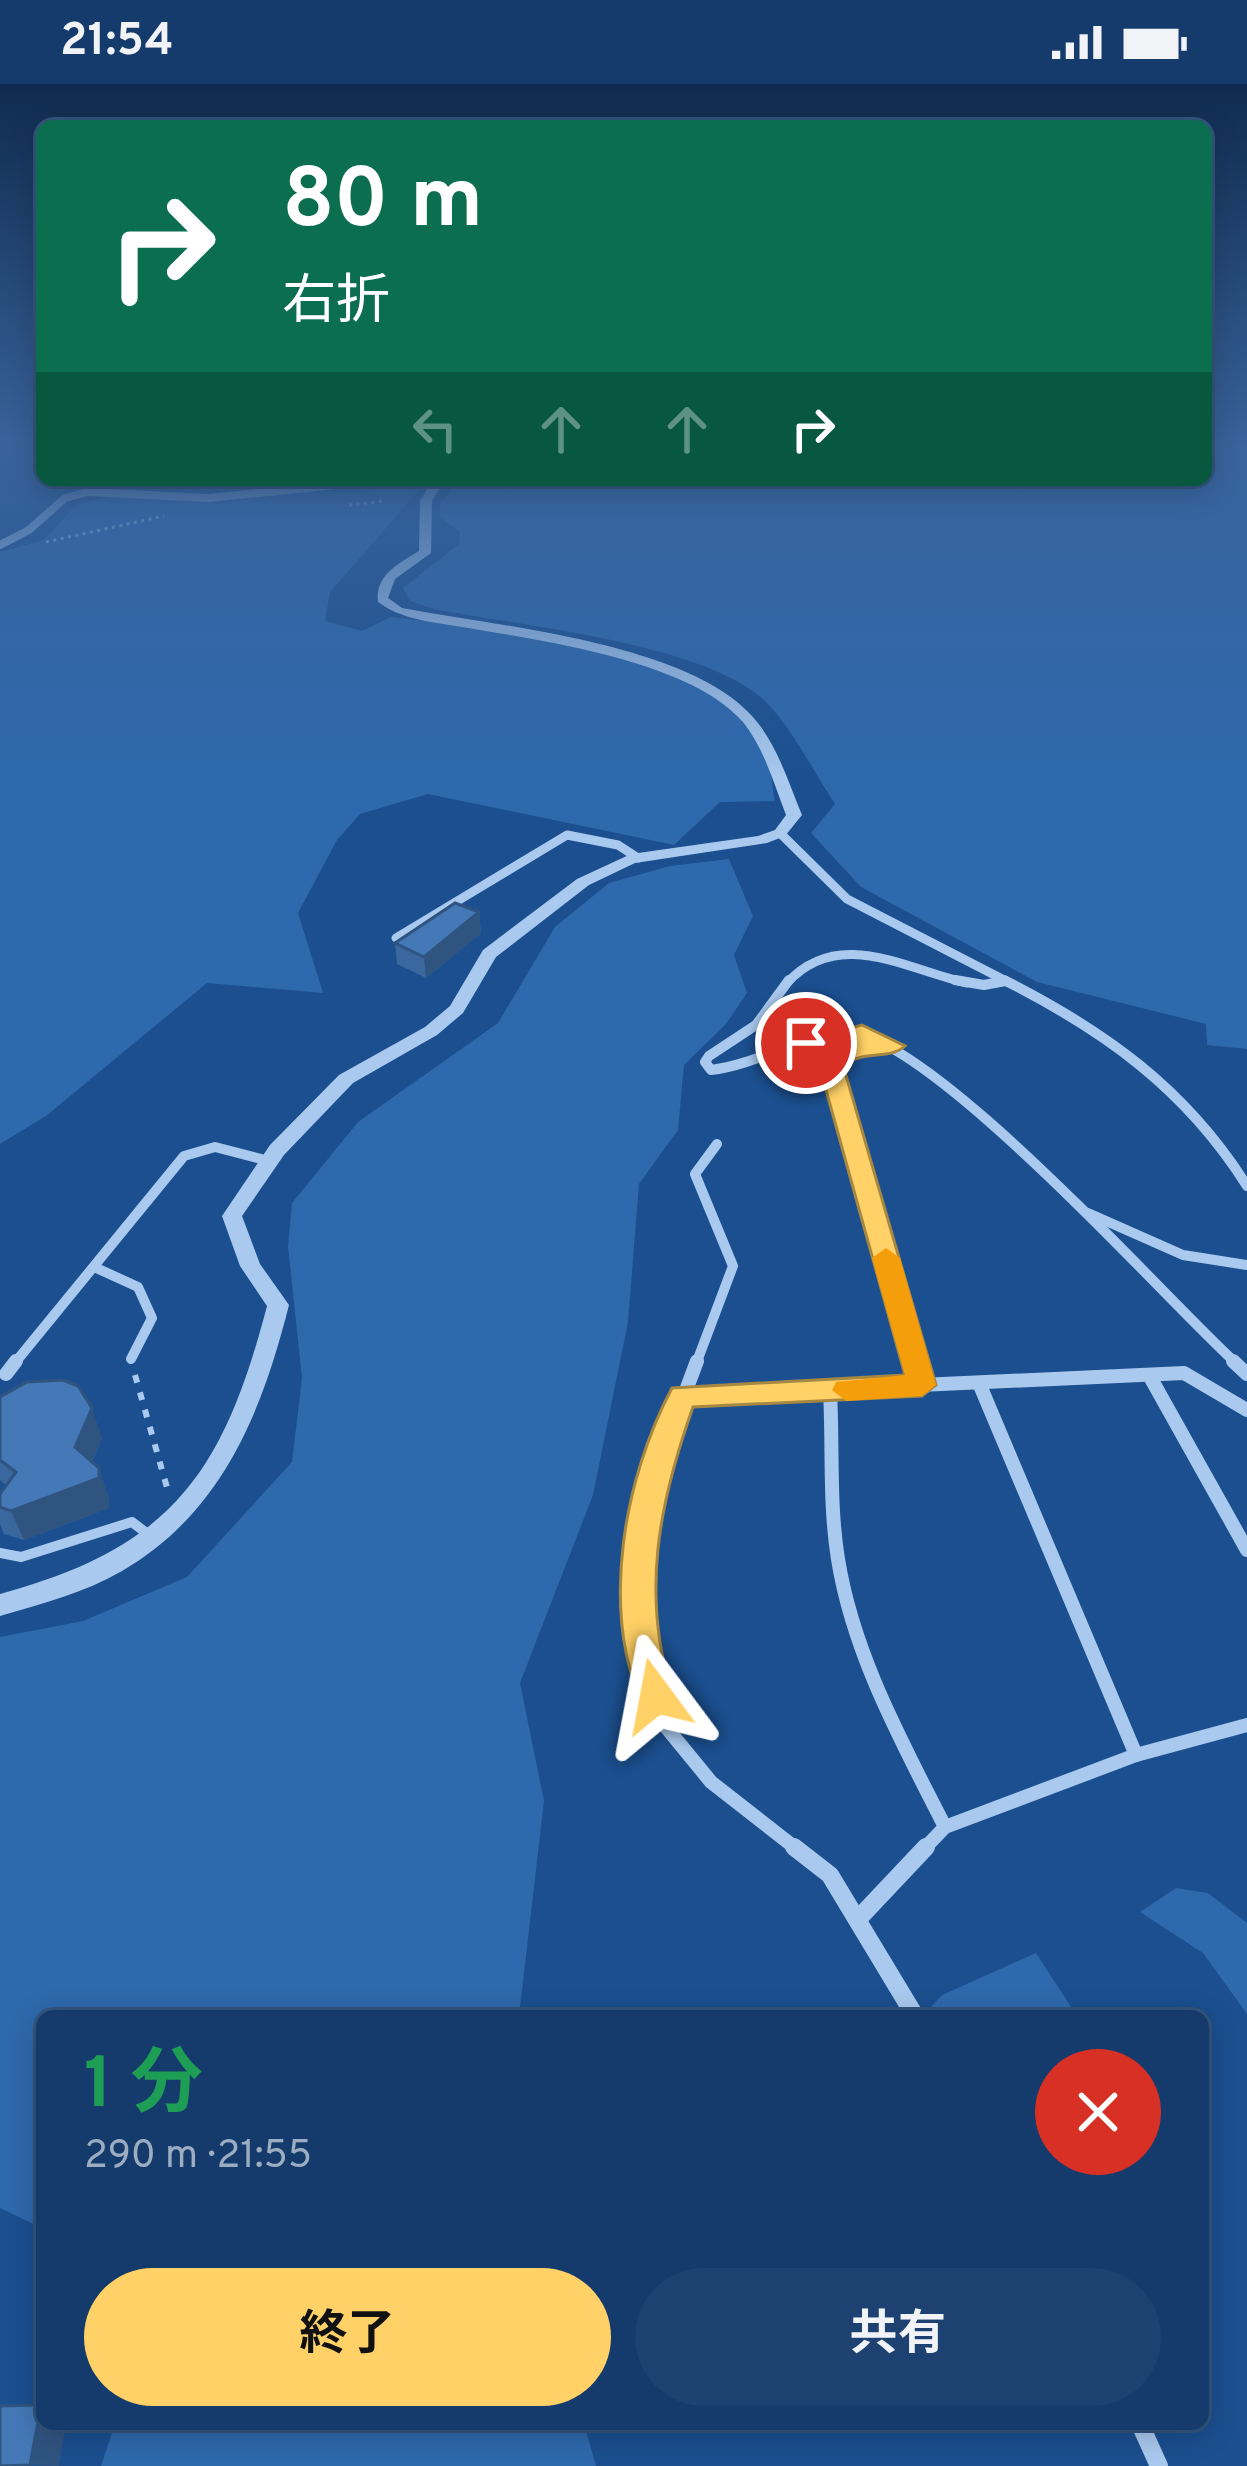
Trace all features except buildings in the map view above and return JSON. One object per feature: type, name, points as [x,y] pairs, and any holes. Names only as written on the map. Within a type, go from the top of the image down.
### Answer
[{"type":"street","points":[[0,1605],[103,1574],[176,1520],[203,1491],[247,1412],[278,1305],[250,1266],[232,1216],[269,1161],[346,1079],[431,1031],[457,1009],[489,954],[584,882],[638,858],[780,833],[794,815],[748,719],[719,692],[661,666],[398,611],[382,599],[383,583],[418,557]]},
{"type":"street","points":[[780,833],[848,899],[1005,981],[1154,1069],[1247,1186]]},
{"type":"street","points":[[396,938],[567,835],[618,844],[638,858]]},
{"type":"street","points":[[1005,981],[981,986],[886,956],[851,952],[824,958],[784,984],[753,1029],[710,1053],[705,1062],[711,1070],[728,1068],[845,1031],[862,1032],[893,1046],[1020,1150],[1247,1374]]},
{"type":"street","points":[[893,1046],[859,1044],[836,1060],[833,1072],[922,1385]]},
{"type":"street","points":[[717,1144],[694,1174],[733,1266],[655,1473],[639,1542],[646,1665],[666,1727],[711,1782],[830,1876],[860,1918],[908,2010]]},
{"type":"street","points":[[6,1374],[184,1156],[215,1147],[269,1161]]},
{"type":"street","points":[[1076,1207],[1150,1247],[1188,1259],[1247,1265]]},
{"type":"street","points":[[94,1267],[137,1287],[152,1318],[131,1359]]},
{"type":"street","points":[[682,1396],[1184,1373],[1247,1410]]},
{"type":"street","points":[[1149,1375],[1247,1550]]},
{"type":"street","points":[[979,1383],[1136,1755]]},
{"type":"street","points":[[830,1391],[845,1592],[889,1714],[945,1827]]},
{"type":"street","points":[[860,1918],[945,1827],[1136,1755],[1247,1724]]},
{"type":"street","points":[[1143,2430],[1160,2466]]},
{"type":"lane","points":[[0,1553],[21,1557],[133,1522],[154,1538]]},
{"type":"path","points":[[131,1359],[176,1520]]},
{"type":"shaded area","points":[[0,557],[360,557],[330,592],[325,621],[362,631],[391,617],[427,621],[610,655],[702,687],[737,710],[762,738],[775,801],[720,802],[674,845],[428,794],[360,814],[337,840],[298,913],[323,993],[207,983],[46,1116],[0,1144]]},
{"type":"shaded area","points":[[442,557],[1247,557],[1247,1049],[1207,1045],[1206,1024],[1037,982],[861,887],[811,833],[835,804],[777,715],[740,683],[703,666],[611,640],[434,609],[410,601],[403,588]]},
{"type":"shaded area","points":[[729,859],[753,916],[734,955],[747,993],[726,1024],[684,1065],[678,1130],[639,1184],[628,1322],[593,1495],[520,1683],[544,1801],[520,2010],[36,2010],[36,2225],[0,2208],[0,1637],[83,1621],[187,1577],[292,1462],[302,1378],[288,1246],[292,1203],[358,1122],[498,1023],[555,927],[609,883],[670,866]]},
{"type":"shaded area","points":[[1176,1888],[1208,1893],[1247,1923],[1247,2014],[1203,1953],[1140,1912]]},
{"type":"shaded area","points":[[1036,1953],[1073,2010],[935,2010],[931,2007],[942,1995]]},
{"type":"shaded area","points":[[113,2430],[586,2430],[596,2466],[101,2466]]},
{"type":"slow traffic","points":[[846,1390],[922,1385],[886,1258]]},
{"type":"route","points":[[656,1696],[646,1665],[638,1599],[639,1542],[655,1473],[682,1396],[922,1385],[833,1072],[836,1060],[859,1044],[893,1046],[875,1036],[845,1031],[806,1043]]}]
